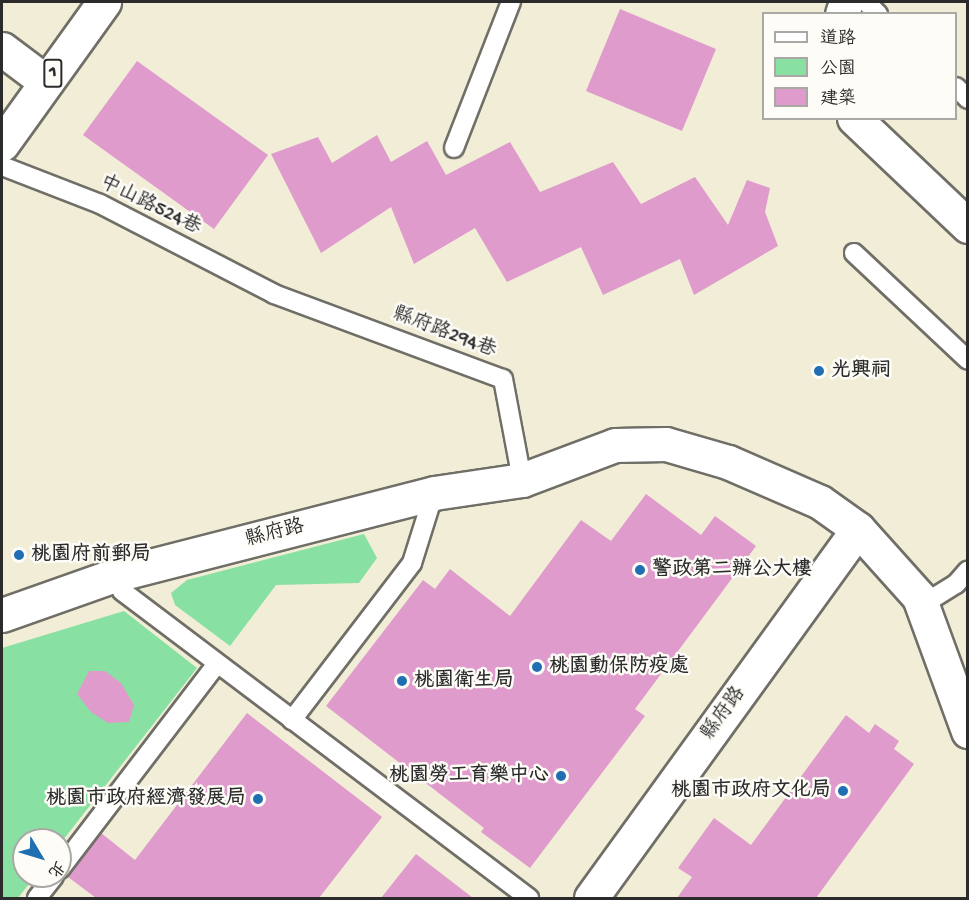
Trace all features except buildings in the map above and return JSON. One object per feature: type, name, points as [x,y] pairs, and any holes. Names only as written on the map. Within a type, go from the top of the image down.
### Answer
[{"type":"street","name":"1","points":[[2,144],[104,2]]},
{"type":"street","points":[[2,49],[46,82]]},
{"type":"street","points":[[856,120],[968,226]]},
{"type":"street","name":"縣府路","points":[[2,615],[115,574],[435,493],[522,480],[615,445],[666,444],[728,462],[820,502],[858,529],[920,597],[968,731]]},
{"type":"street","name":"縣府路","points":[[591,898],[858,529]]},
{"type":"lane","points":[[453,148],[511,2]]},
{"type":"lane","points":[[957,88],[968,99]]},
{"type":"lane","name":"中山路524巷","points":[[2,166],[100,204],[274,294]]},
{"type":"lane","points":[[854,253],[968,360]]},
{"type":"lane","name":"縣府路294巷","points":[[274,294],[503,379],[522,480]]},
{"type":"lane","points":[[292,720],[412,563],[435,493]]},
{"type":"lane","points":[[922,605],[956,584],[968,570]]},
{"type":"lane","points":[[115,574],[123,591],[529,898]]},
{"type":"lane","points":[[72,852],[217,664]]},
{"type":"green space","points":[[364,534],[377,558],[359,583],[276,585],[230,646],[175,605],[171,593],[187,580]]},
{"type":"green space","points":[[124,611],[197,668],[72,829],[12,828],[12,888],[26,888],[18,898],[2,898],[2,648]]},
{"type":"place","name":"光興祠","points":[[819,371]]},
{"type":"place","name":"桃園府前郵局","points":[[19,555]]},
{"type":"place","name":"警政第二辦公大樓","points":[[640,570]]},
{"type":"place","name":"桃園動保防疫處","points":[[537,667]]},
{"type":"place","name":"桃園衛生局","points":[[402,681]]},
{"type":"place","name":"桃園勞工育樂中心","points":[[561,776]]},
{"type":"place","name":"桃園市政府文化局","points":[[843,791]]},
{"type":"place","name":"桃園市政府經濟發展局","points":[[258,799]]}]
